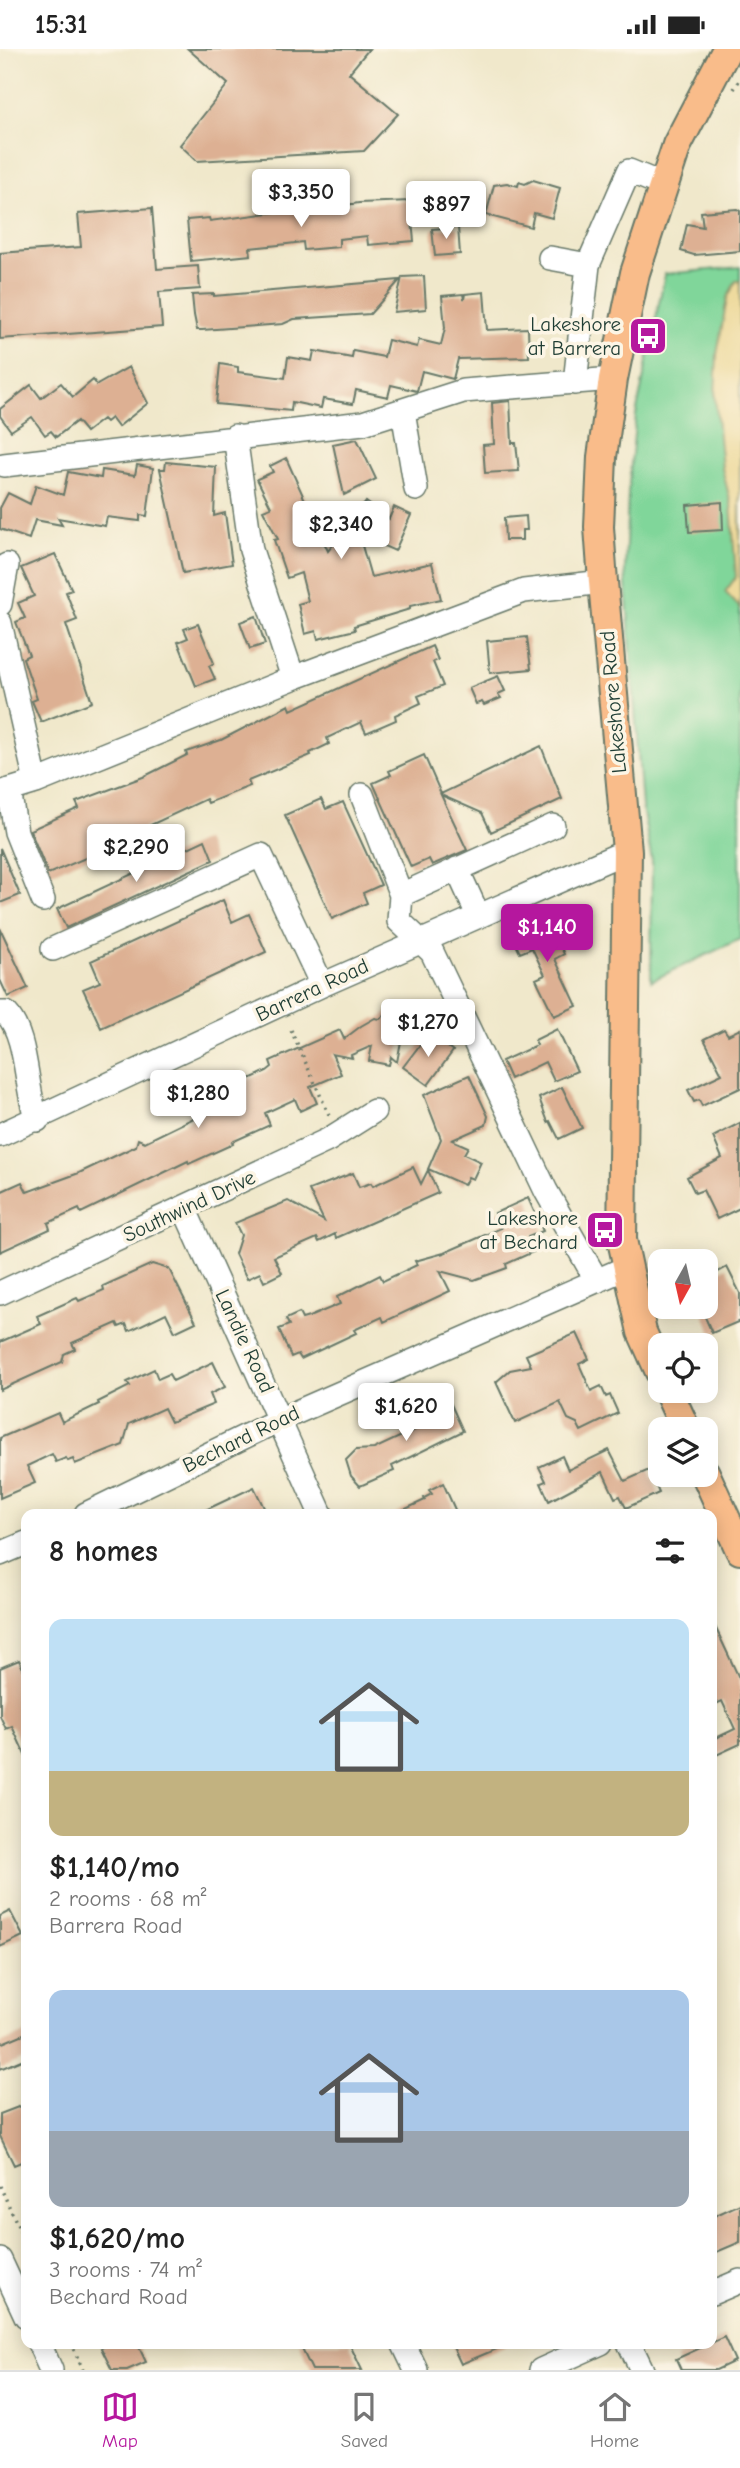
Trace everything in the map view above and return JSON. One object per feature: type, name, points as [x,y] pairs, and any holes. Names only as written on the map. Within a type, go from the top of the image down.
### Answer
[{"type":"main road","name":"Lakeshore Road","points":[[648,1345],[642,1332],[622,1240],[627,851],[599,527],[602,471],[613,379],[635,273],[677,145],[727,49]]},
{"type":"main road","points":[[711,1487],[740,1550]]},
{"type":"street","points":[[575,383],[588,265],[629,171],[663,185]]},
{"type":"street","points":[[550,258],[588,265]]},
{"type":"street","points":[[4,465],[363,423],[463,391],[613,379]]},
{"type":"street","points":[[403,411],[416,489]]},
{"type":"street","points":[[235,436],[251,550],[293,678]]},
{"type":"street","points":[[0,604],[7,565]]},
{"type":"street","points":[[43,899],[16,832],[5,792],[36,782],[293,678],[524,591],[603,582]]},
{"type":"street","points":[[0,623],[36,782]]},
{"type":"street","points":[[362,795],[401,895],[399,921],[432,952],[546,1191],[597,1280]]},
{"type":"street","points":[[401,895],[553,825]]},
{"type":"street","name":"Barrera Road","points":[[0,1135],[420,940],[627,851]]},
{"type":"street","points":[[53,949],[261,855],[322,985]]},
{"type":"street","points":[[457,869],[478,915]]},
{"type":"street","points":[[0,1013],[6,1013],[16,1024],[31,1104],[37,1120]]},
{"type":"street","name":"Southwind Drive","points":[[0,1293],[338,1134],[374,1111]]},
{"type":"street","name":"Landie Road","points":[[184,1208],[281,1419],[319,1509]]},
{"type":"street","name":"Bechard Road","points":[[96,1509],[281,1419],[628,1267]]},
{"type":"street","points":[[0,1554],[21,1545]]},
{"type":"street","points":[[0,2260],[21,2305]]},
{"type":"street","points":[[717,2291],[740,2281]]},
{"type":"street","points":[[42,2349],[51,2370]]},
{"type":"street","points":[[407,2349],[416,2370]]},
{"type":"street","points":[[541,2370],[588,2349]]},
{"type":"street","points":[[632,2349],[642,2370]]},
{"type":"path","points":[[291,1030],[338,1134]]},
{"type":"path","points":[[0,2186],[21,2233]]},
{"type":"path","points":[[74,2349],[83,2370]]},
{"type":"green space","points":[[740,267],[740,939],[651,981],[652,861],[642,807],[625,570],[628,493],[636,415],[665,274]]},
{"type":"sand","points":[[736,281],[740,281],[740,608],[725,592],[736,577],[731,504],[722,468],[715,396],[717,354],[727,298]]},
{"type":"building","points":[[188,49],[369,49],[349,73],[398,114],[364,151],[197,161],[180,145],[228,84]]},
{"type":"building","points":[[533,180],[560,188],[552,218],[534,213],[531,227],[486,215],[494,185],[507,183],[518,186],[519,182],[525,184]]},
{"type":"building","points":[[410,201],[414,241],[368,245],[367,236],[339,239],[339,247],[304,250],[303,242],[250,248],[251,255],[191,261],[187,220],[209,218],[210,221],[298,209],[298,212],[359,203]]},
{"type":"building","points":[[152,208],[157,269],[198,266],[200,289],[159,292],[162,327],[0,339],[0,253],[81,247],[78,214]]},
{"type":"building","points":[[740,211],[740,251],[694,255],[681,251],[687,224],[703,227],[701,212]]},
{"type":"building","points":[[458,227],[460,254],[435,256],[432,229]]},
{"type":"building","points":[[424,276],[426,309],[394,312],[402,277]]},
{"type":"building","points":[[400,280],[370,314],[197,330],[192,295],[214,296]]},
{"type":"building","points":[[484,292],[487,330],[528,328],[529,357],[458,359],[453,379],[422,371],[417,391],[391,385],[388,397],[356,390],[353,404],[323,399],[321,408],[292,402],[291,411],[216,404],[220,364],[238,367],[238,372],[285,378],[288,357],[312,361],[314,351],[352,358],[353,351],[384,357],[388,340],[417,347],[419,340],[441,345],[445,328],[442,296],[463,294],[464,299],[465,294]]},
{"type":"building","points":[[129,367],[148,403],[118,427],[111,418],[106,422],[103,419],[86,432],[77,421],[56,437],[51,431],[45,435],[32,417],[11,431],[0,416],[0,409],[31,385],[41,398],[61,383],[73,397],[93,380],[97,385]]},
{"type":"building","points":[[510,401],[512,443],[516,443],[519,471],[485,473],[483,445],[494,444],[492,403]]},
{"type":"building","points":[[357,439],[376,479],[344,495],[333,444]]},
{"type":"building","points":[[286,458],[328,551],[366,502],[389,519],[394,507],[411,515],[395,551],[359,535],[371,577],[432,563],[441,599],[410,606],[410,609],[354,626],[355,630],[318,639],[316,631],[305,634],[298,604],[308,601],[301,573],[287,578],[274,540],[278,539],[263,510],[271,507],[257,479],[273,472],[270,466]]},
{"type":"building","points":[[166,462],[216,467],[214,516],[225,513],[232,564],[183,573],[160,469],[165,469]]},
{"type":"building","points":[[137,465],[153,468],[147,516],[140,515],[140,521],[107,517],[105,526],[58,518],[62,525],[35,520],[29,539],[0,529],[0,508],[8,493],[30,504],[36,485],[63,495],[68,472],[101,478],[102,470],[135,475]]},
{"type":"building","points":[[722,502],[723,530],[689,532],[687,505]]},
{"type":"building","points":[[526,516],[527,530],[522,530],[522,540],[505,540],[504,518]]},
{"type":"building","points":[[55,554],[72,590],[66,592],[77,620],[66,624],[92,702],[41,722],[32,701],[37,699],[23,658],[29,655],[16,622],[25,618],[18,603],[34,596],[21,568]]},
{"type":"building","points":[[256,616],[265,644],[250,649],[240,622]]},
{"type":"building","points":[[198,624],[214,663],[209,666],[215,679],[196,686],[178,642],[188,638],[184,629]]},
{"type":"building","points":[[527,637],[531,669],[490,673],[487,641]]},
{"type":"building","points":[[432,646],[438,660],[433,662],[443,686],[418,696],[421,703],[395,715],[396,720],[366,733],[361,722],[327,738],[329,744],[310,753],[311,755],[248,781],[250,786],[208,803],[206,799],[127,836],[128,840],[48,874],[30,830],[79,808],[76,802],[143,777],[187,755],[186,752],[221,740],[289,705],[291,710]]},
{"type":"building","points":[[498,676],[505,691],[498,694],[501,698],[484,705],[482,702],[476,704],[469,688]]},
{"type":"building","points":[[541,746],[562,799],[491,832],[482,813],[441,795],[467,850],[432,865],[429,859],[411,867],[373,783],[391,775],[389,771],[424,755],[441,794]]},
{"type":"building","points":[[321,799],[326,809],[343,802],[381,885],[363,893],[367,903],[332,919],[285,815]]},
{"type":"building","points":[[205,840],[213,860],[66,928],[57,909]]},
{"type":"building","points":[[0,848],[20,895],[0,903]]},
{"type":"building","points":[[223,900],[232,922],[249,914],[266,952],[101,1028],[83,989],[100,982],[91,961]]},
{"type":"building","points":[[547,919],[564,954],[555,959],[577,1006],[554,1016],[536,979],[545,975],[532,948],[520,953],[511,934]]},
{"type":"building","points":[[0,928],[28,988],[8,997],[0,980]]},
{"type":"building","points":[[388,1012],[406,1016],[397,1062],[391,1057],[389,1065],[369,1061],[372,1046],[351,1055],[352,1058],[332,1054],[341,1074],[310,1087],[317,1103],[300,1111],[295,1099],[265,1113],[270,1125],[81,1213],[79,1209],[48,1223],[50,1229],[0,1252],[0,1192],[22,1182],[27,1192],[79,1173],[136,1146],[138,1139],[145,1142],[198,1116],[193,1105],[267,1071],[272,1067],[270,1061],[340,1030],[344,1039],[361,1026],[375,1018],[380,1019]]},
{"type":"building","points":[[557,1029],[577,1071],[554,1081],[545,1062],[510,1079],[502,1061],[537,1045],[535,1040]]},
{"type":"building","points":[[724,1029],[728,1035],[740,1029],[740,1088],[702,1106],[699,1100],[694,1102],[688,1090],[722,1074],[704,1039]]},
{"type":"building","points":[[429,1033],[453,1051],[428,1085],[403,1067]]},
{"type":"building","points":[[469,1075],[488,1116],[486,1125],[452,1140],[468,1147],[464,1154],[481,1162],[473,1179],[468,1177],[464,1185],[428,1169],[441,1139],[424,1095]]},
{"type":"building","points":[[562,1087],[582,1128],[559,1139],[550,1121],[548,1122],[539,1098]]},
{"type":"building","points":[[740,1123],[740,1208],[717,1219],[703,1190],[695,1193],[687,1177],[722,1158],[713,1137]]},
{"type":"building","points":[[413,1167],[421,1184],[428,1170],[438,1193],[336,1238],[335,1234],[319,1242],[317,1238],[274,1257],[282,1273],[264,1282],[260,1273],[247,1279],[235,1254],[241,1235],[235,1223],[288,1201],[324,1221],[309,1190],[353,1173],[359,1187],[371,1183],[373,1186]]},
{"type":"building","points":[[528,1198],[543,1231],[528,1237],[535,1251],[506,1264],[507,1268],[474,1280],[440,1271],[450,1291],[384,1322],[382,1317],[354,1330],[356,1333],[301,1359],[298,1354],[291,1357],[279,1329],[289,1325],[286,1319],[299,1313],[302,1319],[340,1304],[337,1297],[380,1275],[383,1281],[417,1265],[415,1261],[444,1253],[501,1228],[495,1213]]},
{"type":"building","points":[[152,1264],[169,1269],[196,1322],[175,1332],[166,1313],[129,1331],[126,1324],[119,1327],[117,1323],[72,1343],[75,1349],[64,1354],[62,1362],[0,1390],[0,1342],[41,1324],[37,1316],[77,1298],[79,1301],[104,1290],[103,1286]]},
{"type":"building","points":[[727,1267],[740,1293],[740,1321],[712,1333],[706,1319],[718,1319],[718,1272]]},
{"type":"building","points":[[577,1333],[589,1359],[579,1364],[591,1391],[601,1386],[606,1397],[610,1395],[618,1413],[581,1431],[577,1423],[568,1419],[560,1402],[515,1423],[496,1382],[510,1370],[531,1366],[526,1355]]},
{"type":"building","points":[[213,1362],[225,1387],[210,1394],[214,1404],[171,1422],[164,1408],[129,1424],[123,1445],[75,1464],[73,1459],[68,1461],[66,1458],[56,1462],[52,1454],[27,1466],[35,1483],[0,1498],[0,1438],[58,1413],[62,1422],[99,1404],[98,1402],[130,1386],[127,1382],[154,1369],[158,1379],[169,1374],[173,1381]]},
{"type":"building","points":[[449,1400],[463,1431],[392,1466],[394,1471],[360,1486],[351,1476],[346,1460],[356,1450],[374,1449],[419,1428],[410,1411],[430,1401],[433,1407]]},
{"type":"building","points":[[609,1450],[625,1481],[648,1470],[648,1487],[656,1487],[659,1493],[626,1508],[620,1496],[615,1498],[603,1472],[549,1501],[541,1483],[546,1481],[539,1467],[562,1456],[568,1470]]},
{"type":"building","points":[[443,1483],[455,1509],[406,1509],[425,1500],[424,1498],[432,1494],[429,1490]]},
{"type":"building","points":[[254,1487],[265,1509],[208,1509]]},
{"type":"building","points":[[717,1631],[740,1680],[740,1744],[717,1755],[717,1738],[735,1729],[722,1701],[717,1704]]},
{"type":"building","points":[[19,1660],[21,1664],[21,1746],[12,1726],[6,1729],[0,1716],[0,1668]]},
{"type":"building","points":[[10,1911],[21,1937],[0,1947],[0,1916]]},
{"type":"building","points":[[21,2035],[21,2060],[0,2069],[0,2044]]},
{"type":"building","points":[[21,2106],[21,2162],[14,2165],[0,2136],[0,2114]]},
{"type":"building","points":[[740,2204],[740,2242],[717,2252],[717,2215]]},
{"type":"building","points":[[724,2337],[735,2361],[716,2370],[681,2370],[676,2359],[698,2349],[717,2349],[717,2340]]},
{"type":"building","points":[[102,2349],[140,2349],[146,2362],[127,2370],[112,2370]]},
{"type":"building","points":[[302,2349],[352,2349],[362,2370],[312,2370]]},
{"type":"building","points":[[454,2349],[497,2349],[461,2364]]},
{"type":"place","name":"Lakeshore at Barrera","points":[[648,336]]},
{"type":"place","name":"Lakeshore at Bechard","points":[[605,1230]]}]
